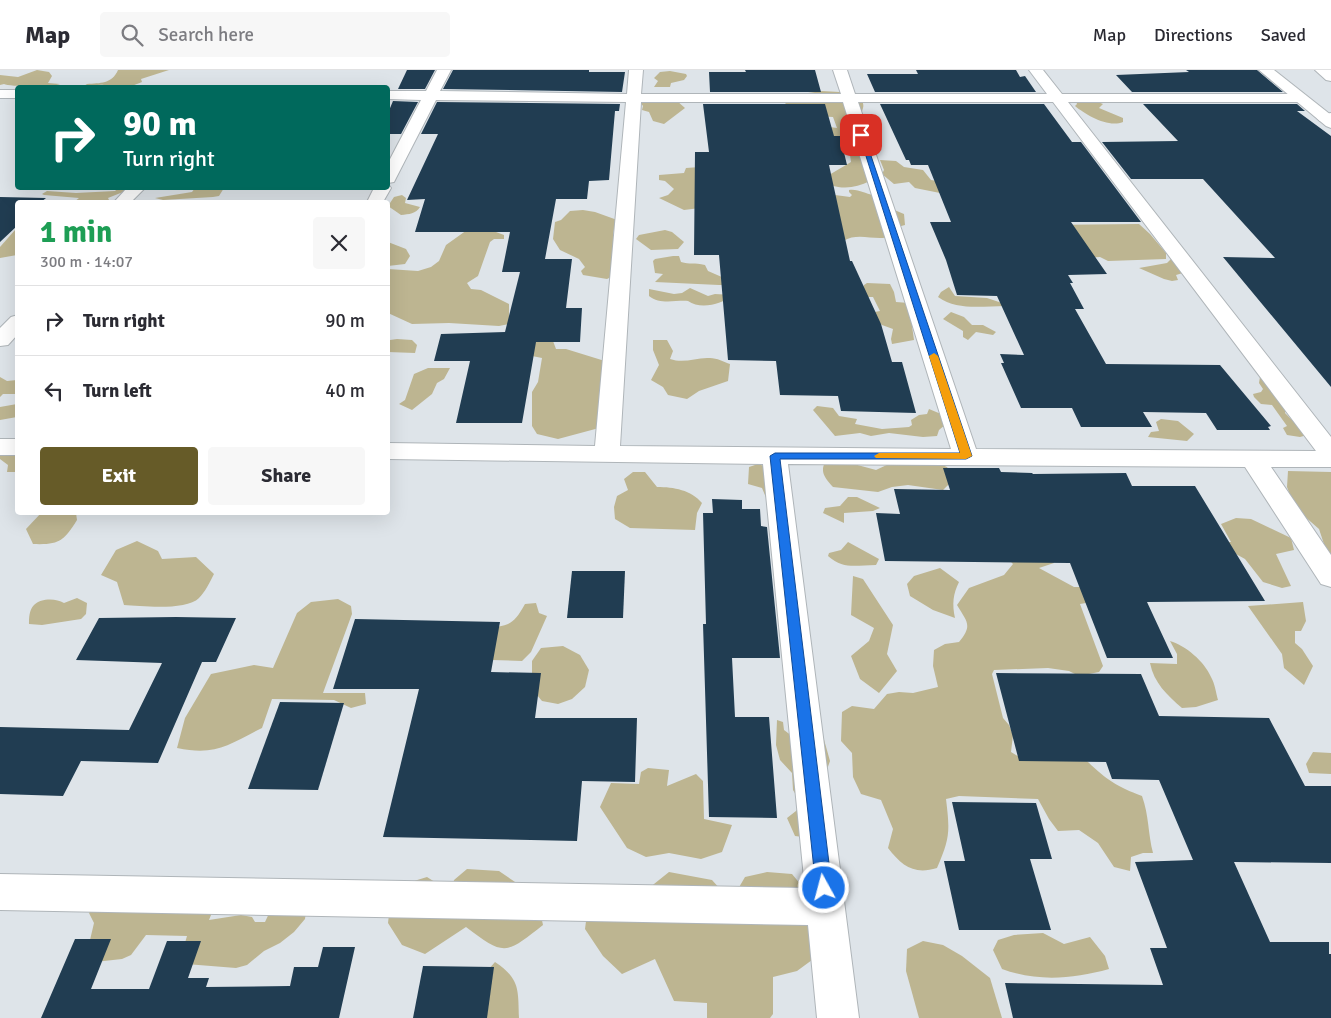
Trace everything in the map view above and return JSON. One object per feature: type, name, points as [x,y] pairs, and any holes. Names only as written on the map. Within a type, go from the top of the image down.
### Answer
[{"type":"main road","points":[[390,174],[444,70]]},
{"type":"main road","points":[[607,454],[636,70]]},
{"type":"main road","points":[[840,70],[966,456]]},
{"type":"main road","points":[[1036,70],[1331,454]]},
{"type":"main road","points":[[1266,70],[1329,119]]},
{"type":"main road","points":[[1322,70],[1331,77]]},
{"type":"main road","points":[[0,104],[10,94]]},
{"type":"main road","points":[[390,95],[633,98],[1300,98]]},
{"type":"main road","points":[[124,200],[134,190]]},
{"type":"main road","points":[[0,340],[15,324]]},
{"type":"main road","points":[[0,446],[15,447]]},
{"type":"main road","points":[[390,451],[775,456],[1331,459]]},
{"type":"main road","points":[[775,456],[838,1018]]},
{"type":"main road","points":[[1252,458],[1331,577]]},
{"type":"main road","points":[[0,892],[826,907]]},
{"type":"shaded area","points":[[37,70],[49,72],[52,76],[48,83],[60,84],[0,85],[0,75],[18,77]]},
{"type":"shaded area","points":[[118,70],[169,70],[141,79],[142,82],[134,85],[86,85],[101,83],[115,75]]},
{"type":"shaded area","points":[[670,71],[686,74],[687,76],[684,80],[671,83],[670,87],[654,87],[658,81],[654,78],[660,72]]},
{"type":"shaded area","points":[[822,91],[857,93],[861,98],[863,102],[862,119],[880,141],[877,146],[861,150],[870,181],[851,187],[831,185],[829,175],[851,162],[850,155],[837,153],[838,148],[845,148],[845,138],[829,138],[822,126],[837,128],[833,117],[796,115],[785,103],[801,94]]},
{"type":"shaded area","points":[[677,101],[685,108],[664,124],[653,121],[649,112],[642,110],[643,106],[640,102]]},
{"type":"shaded area","points":[[1076,101],[1095,101],[1103,104],[1099,108],[1123,118],[1123,122],[1111,123],[1098,120],[1075,106],[1077,104]]},
{"type":"shaded area","points":[[880,160],[896,161],[904,167],[923,170],[931,180],[943,182],[945,194],[915,188],[909,182],[894,184],[882,174],[884,170]]},
{"type":"shaded area","points":[[700,167],[700,208],[684,210],[659,198],[668,195],[674,189],[665,181],[659,180],[659,175],[684,173],[686,168]]},
{"type":"shaded area","points":[[128,190],[108,198],[109,200],[76,200],[79,198],[42,194],[47,191],[76,193]]},
{"type":"shaded area","points":[[194,190],[223,190],[219,196],[213,197],[163,200],[155,198],[192,192]]},
{"type":"shaded area","points":[[849,190],[874,195],[880,204],[904,214],[905,225],[890,229],[890,237],[855,237],[843,241],[835,195],[850,197],[852,195]]},
{"type":"shaded area","points":[[402,195],[406,198],[405,203],[420,207],[412,213],[401,215],[390,207],[390,203],[394,197]]},
{"type":"shaded area","points":[[583,210],[595,212],[620,221],[622,226],[614,229],[613,234],[617,274],[607,279],[583,275],[581,271],[585,267],[579,259],[560,250],[553,239],[555,222],[561,220],[570,211]]},
{"type":"shaded area","points":[[1139,224],[1166,253],[1166,259],[1108,261],[1100,257],[1083,258],[1043,225]]},
{"type":"shaded area","points":[[15,230],[15,255],[0,258],[0,247]]},
{"type":"shaded area","points":[[467,230],[496,232],[504,235],[504,239],[494,239],[490,242],[478,276],[467,283],[471,289],[481,290],[509,304],[509,324],[499,326],[449,323],[412,324],[390,314],[390,269],[418,271],[431,267],[439,261],[446,245]]},
{"type":"shaded area","points":[[665,230],[672,232],[684,242],[678,249],[651,250],[636,239],[639,235]]},
{"type":"shaded area","points":[[390,243],[406,249],[410,256],[405,264],[390,266]]},
{"type":"shaded area","points":[[679,256],[681,262],[705,265],[708,271],[731,281],[727,285],[655,282],[663,274],[655,273],[653,261]]},
{"type":"shaded area","points":[[1171,259],[1182,259],[1193,270],[1176,275],[1178,280],[1172,281],[1139,268],[1167,263]]},
{"type":"shaded area","points":[[867,283],[890,284],[896,302],[909,303],[916,321],[912,326],[914,340],[892,344],[893,329],[882,325],[869,313],[880,311],[873,297],[865,297],[862,291]]},
{"type":"shaded area","points":[[949,287],[955,296],[987,298],[1011,306],[973,307],[955,305],[938,297],[941,292]]},
{"type":"shaded area","points":[[690,288],[708,296],[715,294],[733,295],[711,305],[693,304],[688,301],[663,301],[649,296],[649,289],[674,294],[682,293]]},
{"type":"shaded area","points":[[951,312],[964,317],[972,325],[983,325],[996,332],[993,335],[976,332],[968,340],[963,337],[963,331],[943,319]]},
{"type":"shaded area","points":[[537,339],[553,341],[556,349],[566,349],[621,366],[614,424],[558,439],[537,434],[532,426],[532,392],[538,382],[542,358],[527,355]]},
{"type":"shaded area","points":[[390,340],[412,340],[417,345],[415,353],[390,352]]},
{"type":"shaded area","points":[[653,340],[667,340],[673,351],[670,359],[686,361],[713,358],[730,364],[728,381],[699,391],[687,399],[668,395],[663,387],[651,380],[659,365],[653,350]]},
{"type":"shaded area","points":[[428,368],[450,368],[444,379],[437,383],[432,394],[412,410],[399,404],[405,400],[414,374]]},
{"type":"shaded area","points":[[0,377],[7,381],[15,380],[15,394],[3,394],[0,397]]},
{"type":"shaded area","points":[[1260,377],[1286,409],[1285,413],[1307,435],[1300,437],[1287,435],[1283,428],[1287,426],[1272,405],[1261,404],[1254,397],[1253,394],[1261,392],[1263,389],[1259,383]]},
{"type":"shaded area","points":[[15,404],[15,417],[0,420],[0,407]]},
{"type":"shaded area","points":[[817,406],[833,408],[839,416],[857,419],[855,424],[882,429],[909,427],[912,425],[911,420],[919,415],[927,414],[929,409],[941,414],[946,424],[939,430],[937,436],[923,437],[889,433],[871,436],[860,433],[835,436],[813,410]]},
{"type":"shaded area","points":[[1161,419],[1178,421],[1194,434],[1187,441],[1148,437],[1151,432],[1159,431],[1156,422]]},
{"type":"shaded area","points":[[15,444],[15,472],[7,472],[8,465],[0,459],[0,447]]},
{"type":"shaded area","points":[[908,455],[925,458],[947,467],[954,479],[943,490],[908,485],[892,487],[878,492],[833,487],[823,473],[828,457],[876,470]]},
{"type":"shaded area","points":[[758,464],[767,467],[767,500],[762,488],[748,484],[749,467]]},
{"type":"shaded area","points":[[1288,471],[1331,472],[1331,557],[1327,553],[1319,529],[1295,508],[1287,487]]},
{"type":"shaded area","points":[[633,472],[645,472],[657,487],[682,490],[698,499],[702,503],[697,513],[695,530],[630,528],[615,519],[614,507],[617,496],[628,490],[624,479]]},
{"type":"shaded area","points":[[848,497],[857,497],[880,508],[873,511],[844,513],[844,523],[823,513],[825,508],[840,506]]},
{"type":"shaded area","points":[[39,515],[76,515],[77,520],[68,533],[60,540],[49,544],[33,544],[26,529]]},
{"type":"shaded area","points":[[1236,518],[1251,519],[1291,538],[1294,550],[1276,554],[1291,586],[1282,588],[1263,582],[1245,559],[1234,553],[1222,542],[1231,542],[1221,524]]},
{"type":"shaded area","points":[[989,539],[1053,558],[1054,563],[1039,568],[1074,587],[1081,587],[1098,601],[1080,604],[1103,666],[1099,672],[1079,676],[1069,671],[1048,668],[994,670],[992,674],[1003,718],[1009,725],[1013,735],[1011,752],[1026,761],[1083,757],[1110,781],[1142,796],[1153,853],[1143,853],[1131,857],[1130,871],[1114,867],[1098,843],[1079,830],[1058,831],[1038,799],[959,796],[946,799],[948,835],[937,868],[922,870],[909,867],[898,860],[888,848],[893,829],[881,800],[861,794],[853,777],[852,753],[841,741],[842,712],[852,706],[874,709],[887,694],[899,692],[913,693],[938,687],[933,666],[934,650],[945,644],[959,642],[967,627],[966,620],[957,605],[969,588],[1004,575],[1013,564]]},
{"type":"shaded area","points":[[137,541],[158,551],[162,559],[196,557],[214,574],[201,596],[193,602],[184,605],[152,607],[124,605],[117,582],[101,575],[116,550]]},
{"type":"shaded area","points":[[848,542],[879,559],[876,565],[845,565],[828,556],[829,553],[841,550]]},
{"type":"shaded area","points":[[940,568],[959,582],[954,599],[955,618],[933,610],[910,596],[907,584],[914,576]]},
{"type":"shaded area","points":[[853,576],[863,579],[893,625],[887,654],[897,671],[879,693],[860,679],[851,656],[869,641],[874,628],[851,615]]},
{"type":"shaded area","points":[[77,598],[87,603],[86,614],[81,619],[42,625],[29,624],[31,609],[37,603],[57,600],[64,603]]},
{"type":"shaded area","points":[[338,599],[351,606],[352,614],[323,693],[365,693],[366,704],[351,708],[334,700],[272,699],[262,728],[230,744],[212,750],[202,751],[177,748],[185,718],[211,674],[254,665],[273,668],[297,613],[311,602]]},
{"type":"shaded area","points":[[1303,602],[1306,621],[1301,631],[1295,631],[1295,643],[1302,649],[1313,666],[1304,685],[1284,668],[1282,654],[1248,606]]},
{"type":"shaded area","points":[[536,603],[539,613],[547,616],[531,652],[522,661],[492,660],[480,628],[502,626],[512,622],[525,604]]},
{"type":"shaded area","points":[[1170,641],[1188,650],[1204,665],[1212,680],[1218,700],[1196,707],[1182,708],[1162,688],[1155,677],[1150,663],[1177,664],[1177,654]]},
{"type":"shaded area","points":[[563,646],[580,655],[589,670],[585,687],[572,699],[558,704],[542,701],[532,689],[532,661],[541,648]]},
{"type":"shaded area","points":[[777,720],[783,722],[784,730],[796,739],[813,730],[823,736],[830,761],[803,837],[795,836],[787,818],[796,811],[801,803],[793,790],[792,773],[780,760],[776,745]]},
{"type":"shaded area","points":[[1313,752],[1331,753],[1331,774],[1309,773],[1306,764]]},
{"type":"shaded area","points":[[648,768],[669,770],[667,786],[696,774],[703,781],[704,819],[732,825],[722,852],[701,859],[669,853],[646,857],[627,848],[600,807],[611,783],[639,784],[641,772]]},
{"type":"shaded area","points":[[467,869],[499,871],[518,884],[538,902],[543,925],[521,942],[505,948],[489,943],[466,927],[425,954],[402,945],[388,923],[390,906],[401,885],[427,877],[441,886],[449,901],[454,880]]},
{"type":"shaded area","points":[[669,872],[712,880],[731,901],[745,877],[767,872],[792,874],[806,891],[812,960],[797,971],[773,977],[773,1014],[770,1018],[707,1018],[707,1003],[674,1001],[655,959],[622,974],[603,956],[585,929],[588,906],[639,896]]},
{"type":"shaded area","points":[[97,902],[215,905],[209,920],[241,915],[252,917],[255,922],[265,922],[273,905],[307,903],[305,919],[294,932],[280,943],[264,951],[247,965],[236,968],[186,964],[180,960],[187,936],[146,935],[131,955],[122,959],[95,962],[86,957],[94,923],[89,913]]},
{"type":"shaded area","points":[[1043,933],[1064,944],[1090,937],[1105,956],[1109,969],[1055,978],[1028,976],[1002,969],[993,950],[998,940],[1014,935]]},
{"type":"shaded area","points":[[923,941],[943,945],[962,956],[990,978],[1002,1018],[919,1018],[906,971],[907,949]]},
{"type":"shaded area","points":[[495,962],[509,974],[516,986],[519,1018],[474,1018],[481,978]]},
{"type":"building","points":[[407,70],[435,70],[425,89],[398,89]]},
{"type":"building","points":[[453,70],[589,70],[589,72],[625,72],[622,92],[443,89]]},
{"type":"building","points":[[745,70],[815,70],[821,92],[710,92],[709,72],[746,72]]},
{"type":"building","points":[[916,70],[1016,70],[1020,77],[1025,76],[1036,92],[875,92],[867,74],[918,74]]},
{"type":"building","points":[[1186,70],[1257,70],[1283,92],[1132,92],[1116,75],[1189,72]]},
{"type":"building","points":[[393,101],[418,102],[401,134],[390,134],[390,108]]},
{"type":"building","points":[[437,102],[620,104],[619,111],[615,111],[609,180],[589,181],[587,199],[556,199],[545,259],[572,259],[566,308],[582,308],[580,342],[536,342],[522,423],[456,423],[470,361],[434,361],[441,334],[505,332],[520,272],[502,272],[510,232],[415,232],[425,199],[407,200],[438,134],[421,134]]},
{"type":"building","points":[[703,104],[825,104],[834,136],[840,136],[847,165],[829,165],[850,261],[852,261],[881,324],[892,362],[902,362],[916,413],[841,411],[838,396],[780,395],[776,361],[728,360],[719,255],[694,255],[695,152],[709,152]]},
{"type":"building","points":[[880,104],[1044,104],[1072,142],[1081,142],[1141,222],[1071,222],[1107,274],[1068,275],[1073,283],[1070,283],[1084,309],[1075,309],[1106,364],[1220,365],[1271,426],[1268,427],[1270,430],[1217,430],[1206,413],[1143,412],[1152,427],[1081,427],[1072,408],[1021,408],[1001,363],[1004,363],[1000,354],[1024,355],[997,296],[957,295],[946,260],[930,222],[951,222],[928,165],[911,165],[909,160],[906,160]]},
{"type":"building","points":[[1143,104],[1297,104],[1305,111],[1297,111],[1331,136],[1331,387],[1223,257],[1275,258],[1203,179],[1131,179],[1102,142],[1178,141]]},
{"type":"building","points":[[0,197],[46,198],[44,200],[15,200],[15,228],[0,242]]},
{"type":"building","points":[[943,468],[999,468],[1001,472],[1033,474],[1126,473],[1132,486],[1195,486],[1265,601],[1147,602],[1173,658],[1107,658],[1070,563],[885,561],[876,513],[900,514],[894,489],[950,490]]},
{"type":"building","points":[[712,499],[742,500],[742,509],[760,509],[761,526],[767,527],[780,658],[732,658],[735,717],[769,717],[777,818],[709,817],[703,624],[706,624],[703,513],[713,513]]},
{"type":"building","points":[[572,571],[625,571],[623,618],[567,618]]},
{"type":"building","points":[[99,618],[236,618],[216,662],[202,662],[158,763],[81,761],[63,796],[0,794],[0,727],[129,730],[162,663],[76,660]]},
{"type":"building","points":[[355,619],[500,622],[491,672],[541,673],[535,718],[637,718],[635,782],[582,781],[577,841],[383,837],[419,689],[333,689]]},
{"type":"building","points":[[996,673],[1141,674],[1159,716],[1269,718],[1305,786],[1331,786],[1331,863],[1234,862],[1270,942],[1329,942],[1329,954],[1331,954],[1331,1018],[1013,1018],[1005,983],[1163,985],[1150,948],[1167,948],[1135,862],[1193,860],[1159,780],[1112,779],[1106,762],[1019,761]]},
{"type":"building","points":[[280,702],[344,703],[318,790],[248,789]]},
{"type":"building","points":[[952,802],[1036,803],[1052,859],[1030,859],[1051,930],[959,930],[944,861],[965,861]]},
{"type":"building","points":[[75,939],[111,939],[91,989],[149,989],[167,941],[201,941],[188,978],[209,978],[206,987],[290,986],[294,967],[318,967],[323,947],[355,947],[339,1018],[41,1018]]},
{"type":"building","points":[[423,966],[494,967],[487,1018],[413,1018]]},
{"type":"slow traffic","points":[[879,456],[966,456],[934,356]]},
{"type":"route","points":[[824,888],[775,456],[966,456],[861,135]]}]
